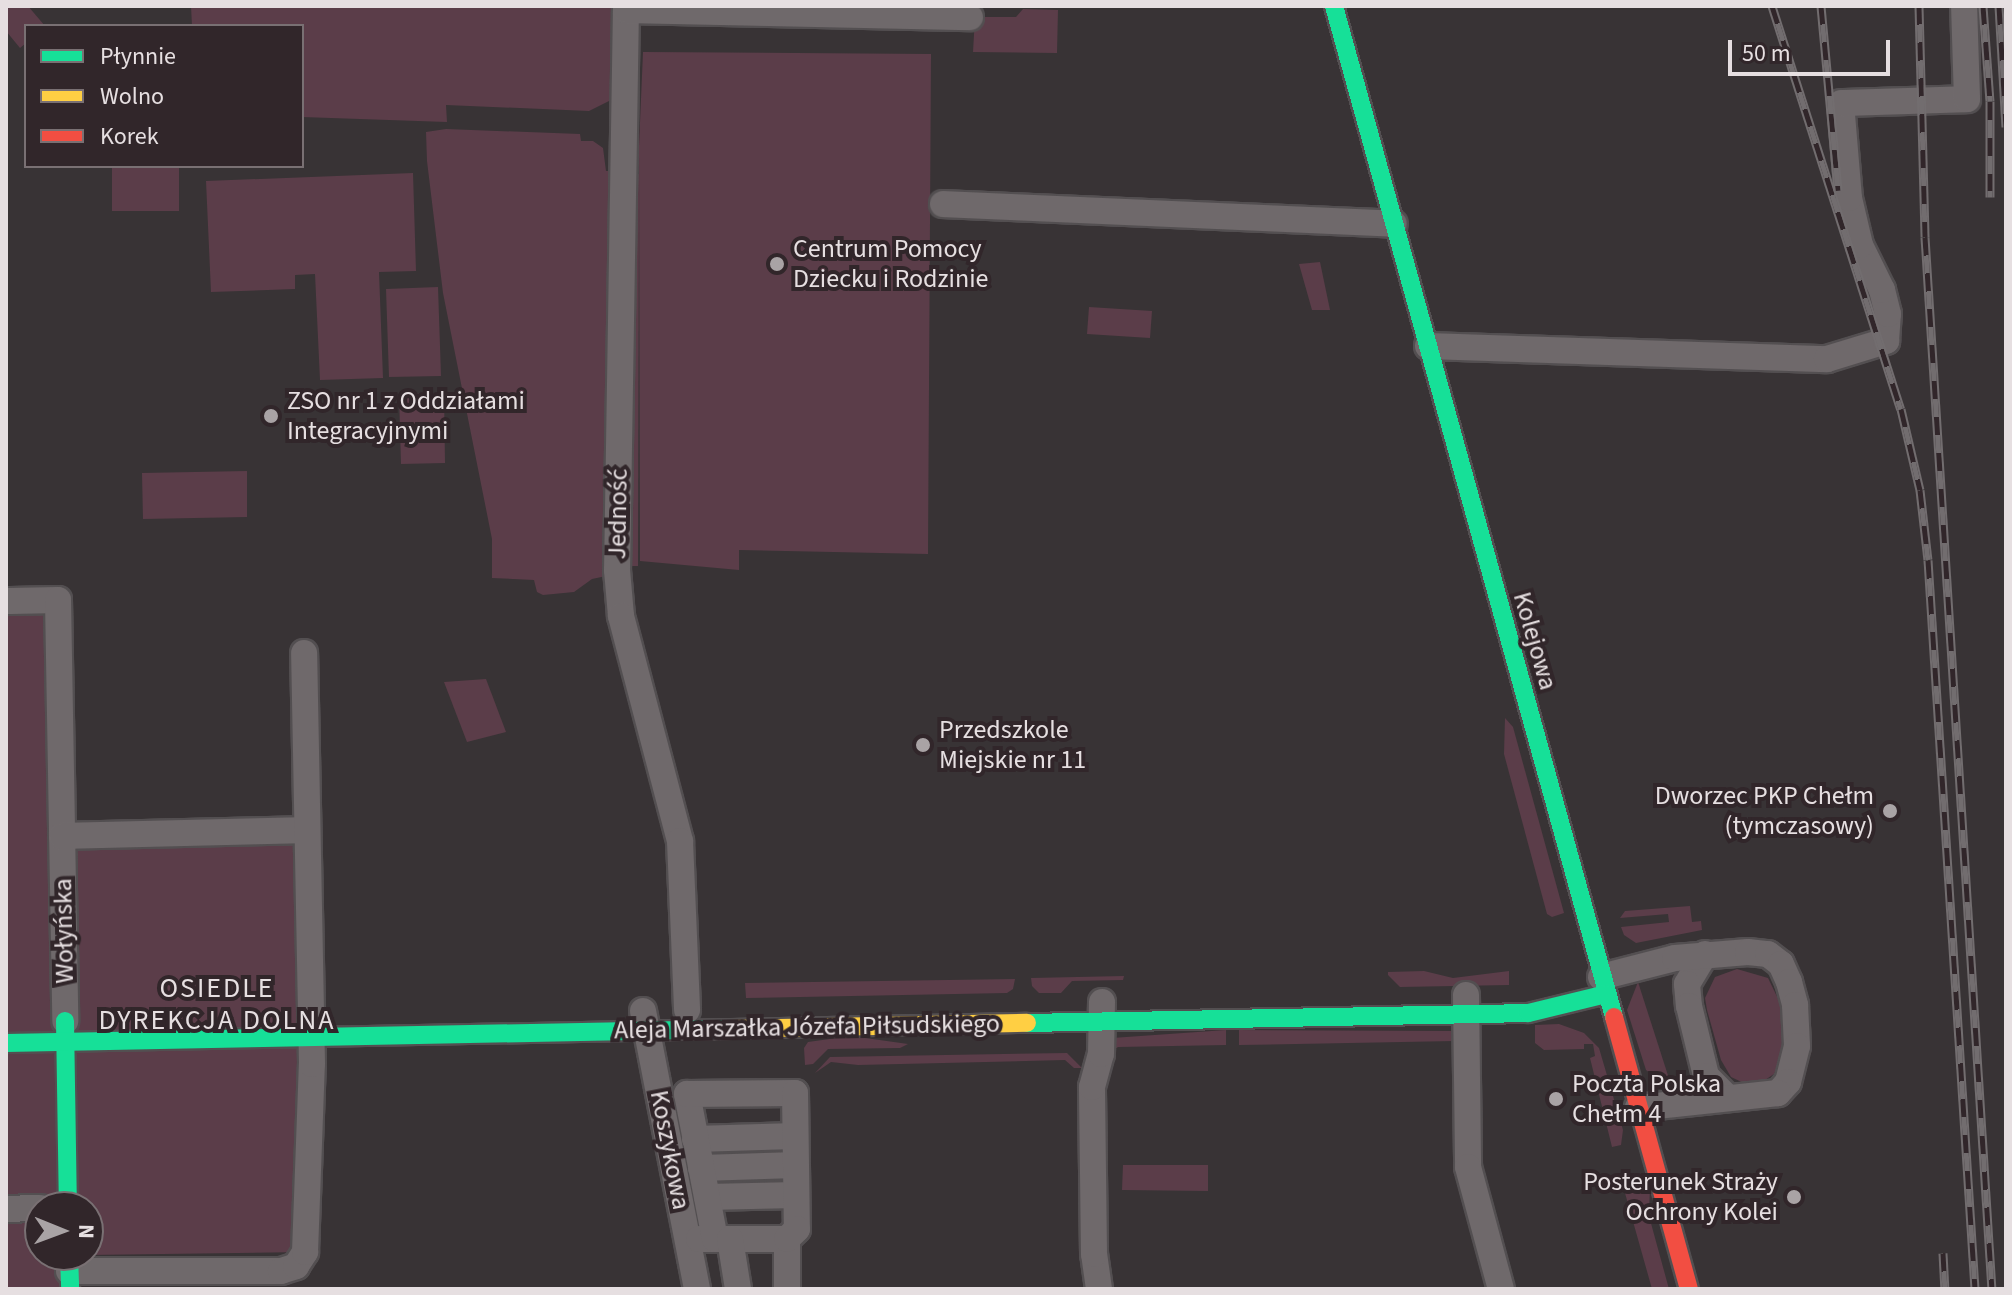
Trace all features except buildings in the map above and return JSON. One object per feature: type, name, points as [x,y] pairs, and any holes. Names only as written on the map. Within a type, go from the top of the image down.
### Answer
[{"type":"street","name":"Kolejowa","points":[[1334,6],[1689,1289]]},
{"type":"street","points":[[1428,346],[1827,359],[1886,341],[1888,314],[1882,290],[1860,245],[1849,198],[1841,103],[1967,99],[1964,6]]},
{"type":"street","name":"Jedność","points":[[662,1013],[680,841],[621,616],[617,570],[626,8],[970,17]]},
{"type":"street","points":[[943,204],[1394,224]]},
{"type":"street","name":"Wołyńska","points":[[6,601],[58,600],[68,1191]]},
{"type":"street","points":[[69,1272],[281,1271],[296,1266],[305,1252],[311,1022],[304,653]]},
{"type":"street","points":[[62,836],[307,830]]},
{"type":"street","points":[[1705,954],[1687,984],[1689,1006],[1706,1076],[1728,1098]]},
{"type":"street","points":[[1603,985],[1643,964],[1705,954],[1768,954],[1781,964],[1795,1005],[1797,1046],[1788,1082],[1778,1093],[1638,1108]]},
{"type":"street","name":"Aleja Marszałka Józefa Piłsudskiego","points":[[6,1043],[65,1026],[662,1013],[1466,1005],[1603,985]]},
{"type":"street","name":"Aleja Marszałka Józefa Piłsudskiego","points":[[1246,999],[1466,1005]]},
{"type":"street","points":[[1466,1005],[1468,1167],[1501,1289]]},
{"type":"street","points":[[1099,1289],[1094,1254],[1092,1087],[1101,1054],[1101,1007]]},
{"type":"street","name":"Koszykowa","points":[[662,1013],[688,1239],[697,1289]]},
{"type":"street","points":[[688,1239],[723,1239],[787,1239],[797,1229],[795,1093],[687,1094],[707,1197],[723,1239],[738,1289]]},
{"type":"street","points":[[695,1139],[795,1136]]},
{"type":"street","points":[[701,1168],[796,1165]]},
{"type":"street","points":[[707,1197],[796,1195]]},
{"type":"street","points":[[787,1239],[787,1289]]},
{"type":"shaded area","points":[[6,6],[28,6],[43,24],[24,24],[24,45],[20,48],[6,31]]},
{"type":"shaded area","points":[[191,6],[614,6],[613,99],[589,111],[446,105],[447,122],[304,117],[304,24],[192,24]]},
{"type":"shaded area","points":[[1023,9],[1058,10],[1057,53],[973,52],[975,17],[1016,17]]},
{"type":"shaded area","points":[[643,52],[931,54],[928,554],[739,550],[739,570],[640,561],[639,146]]},
{"type":"shaded area","points":[[446,129],[580,134],[581,141],[593,141],[603,148],[606,171],[612,171],[606,576],[592,579],[574,592],[543,595],[537,592],[534,580],[492,578],[492,539],[443,293],[427,161],[426,132]]},
{"type":"shaded area","points":[[112,168],[179,168],[179,211],[112,211]]},
{"type":"shaded area","points":[[413,173],[416,271],[379,272],[383,378],[320,380],[315,274],[295,275],[295,289],[211,292],[206,181]]},
{"type":"shaded area","points":[[633,174],[639,174],[638,566],[626,566]]},
{"type":"shaded area","points":[[1320,262],[1330,310],[1312,310],[1299,264]]},
{"type":"shaded area","points":[[438,287],[441,376],[389,377],[386,289]]},
{"type":"shaded area","points":[[1089,307],[1152,311],[1150,338],[1087,334]]},
{"type":"shaded area","points":[[444,393],[445,463],[401,464],[399,394]]},
{"type":"shaded area","points":[[247,471],[247,517],[143,519],[142,473]]},
{"type":"shaded area","points":[[58,600],[62,836],[307,830],[305,1252],[104,1255],[104,1191],[24,1191],[24,1271],[69,1271],[69,1289],[6,1289],[6,601]]},
{"type":"shaded area","points":[[486,679],[506,732],[467,742],[444,682]]},
{"type":"shaded area","points":[[1505,718],[1513,727],[1564,913],[1552,917],[1547,914],[1504,754]]},
{"type":"shaded area","points":[[1690,906],[1692,922],[1701,921],[1702,930],[1636,943],[1624,935],[1621,927],[1669,922],[1668,914],[1620,918],[1625,911]]},
{"type":"shaded area","points":[[1737,969],[1768,978],[1783,1009],[1782,1057],[1774,1074],[1759,1084],[1748,1085],[1731,1077],[1721,1060],[1707,1010],[1705,998],[1715,977]]},
{"type":"shaded area","points":[[1424,971],[1453,978],[1509,971],[1509,985],[1400,987],[1388,975],[1388,972]]},
{"type":"shaded area","points":[[1124,976],[1123,980],[1072,981],[1061,993],[1039,993],[1032,986],[1031,978]]},
{"type":"shaded area","points":[[1015,979],[1013,989],[1007,993],[746,998],[745,983]]},
{"type":"shaded area","points":[[1638,982],[1673,1091],[1646,1070],[1627,1010]]},
{"type":"shaded area","points":[[1559,1024],[1584,1033],[1599,1048],[1623,1130],[1621,1145],[1612,1147],[1590,1058],[1595,1056],[1593,1044],[1584,1044],[1584,1049],[1544,1050],[1535,1043],[1535,1025]]},
{"type":"shaded area","points":[[1226,1030],[1226,1045],[1118,1047],[1110,1052],[1112,1038]]},
{"type":"shaded area","points":[[1239,1030],[1453,1031],[1455,1041],[1239,1045]]},
{"type":"shaded area","points":[[851,1036],[908,1044],[900,1048],[828,1049],[813,1064],[805,1065],[804,1048],[808,1042]]},
{"type":"shaded area","points":[[1067,1053],[1082,1068],[1074,1068],[1065,1060],[858,1065],[831,1062],[815,1073],[830,1057]]},
{"type":"shaded area","points":[[1123,1165],[1208,1165],[1208,1191],[1122,1190]]},
{"type":"shaded area","points":[[1650,1186],[1649,1216],[1669,1289],[1652,1289],[1625,1193]]},
{"type":"railway","points":[[1772,6],[1901,409],[1920,490],[1928,560],[1975,1289]]},
{"type":"railway","points":[[1821,6],[1838,190]]},
{"type":"railway","points":[[1919,6],[1925,237],[1992,1289]]},
{"type":"railway","points":[[1983,6],[1990,101],[1990,197]]},
{"type":"railway","points":[[1999,6],[2006,127]]},
{"type":"railway","points":[[1943,1253],[1945,1289]]},
{"type":"traffic: fast","points":[[1334,6],[1614,1017]]},
{"type":"traffic: fast","points":[[1027,1023],[1528,1013],[1606,994]]},
{"type":"traffic: fast","points":[[65,1021],[68,1191]]},
{"type":"traffic: fast","points":[[6,1043],[732,1029]]},
{"type":"traffic: fast","points":[[69,1271],[70,1289]]},
{"type":"traffic: slow","points":[[732,1029],[1027,1023]]},
{"type":"traffic: jam","points":[[1614,1017],[1689,1289]]},
{"type":"place","name":"Centrum Pomocy Dziecku i Rodzinie","points":[[777,264]]},
{"type":"place","name":"ZSO nr 1 z Oddziałami Integracyjnymi","points":[[271,416]]},
{"type":"place","name":"Przedszkole Miejskie nr 11","points":[[923,745]]},
{"type":"place","name":"Dworzec PKP Chełm (tymczasowy)","points":[[1890,811]]},
{"type":"place","name":"Poczta Polska Chełm 4","points":[[1556,1099]]},
{"type":"place","name":"Posterunek Straży Ochrony Kolei","points":[[1794,1197]]},
{"type":"district","name":"OSIEDLE DYREKCJA DOLNA","points":[[217,1004]]}]
